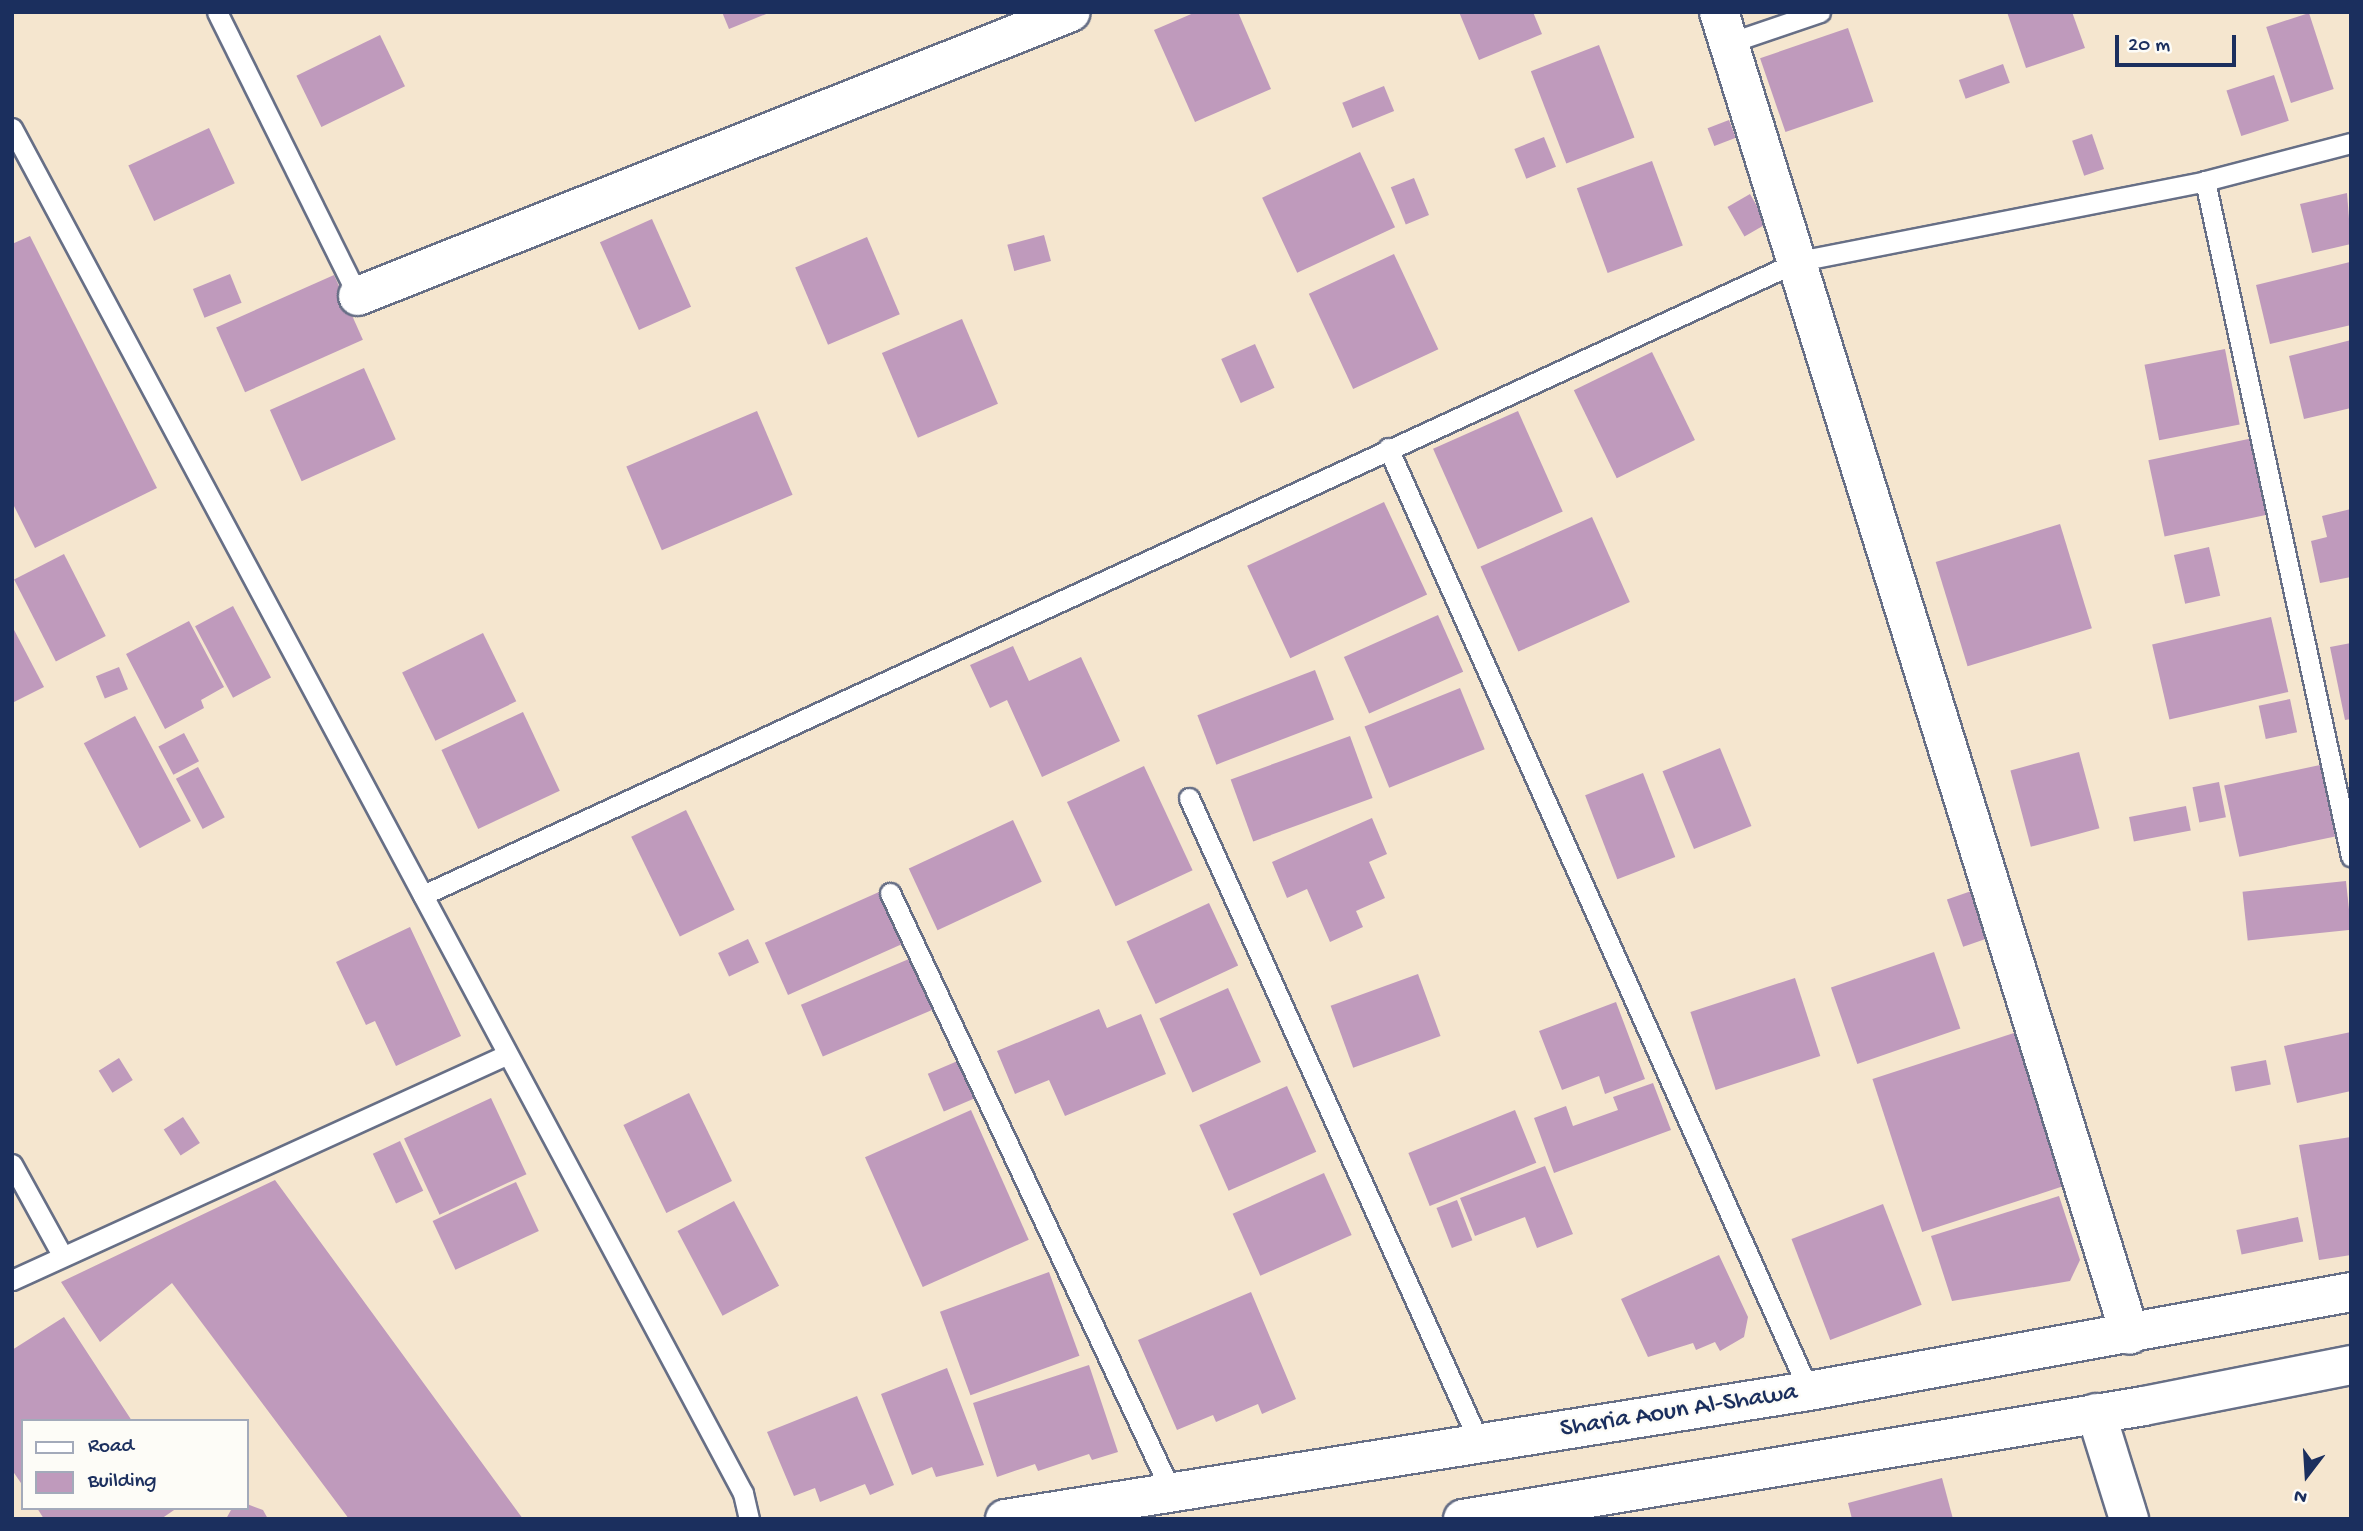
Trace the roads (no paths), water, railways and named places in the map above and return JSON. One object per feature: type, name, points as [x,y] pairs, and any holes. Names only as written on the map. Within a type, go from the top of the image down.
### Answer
[{"type":"main road","points":[[358,296],[1071,12]]},
{"type":"main road","points":[[1726,27],[2130,1335]]},
{"type":"main road","name":"Sharia Aoun Al-Shawa","points":[[1005,1519],[1809,1391],[2130,1335],[2351,1292]]},
{"type":"main road","points":[[1463,1519],[2095,1413],[2351,1364]]},
{"type":"main road","points":[[2095,1413],[2129,1519]]},
{"type":"lane","points":[[216,12],[358,296]]},
{"type":"lane","points":[[1726,27],[1821,12]]},
{"type":"lane","points":[[12,128],[506,1055],[743,1493],[748,1519]]},
{"type":"lane","points":[[423,895],[1388,448],[1799,261],[2205,181],[2351,143]]},
{"type":"lane","points":[[2205,181],[2351,856]]},
{"type":"lane","points":[[1388,448],[1809,1391]]},
{"type":"lane","points":[[1189,798],[1480,1444]]},
{"type":"lane","points":[[890,893],[1172,1493]]},
{"type":"lane","points":[[12,1280],[506,1055]]},
{"type":"lane","points":[[12,1164],[62,1255]]}]
